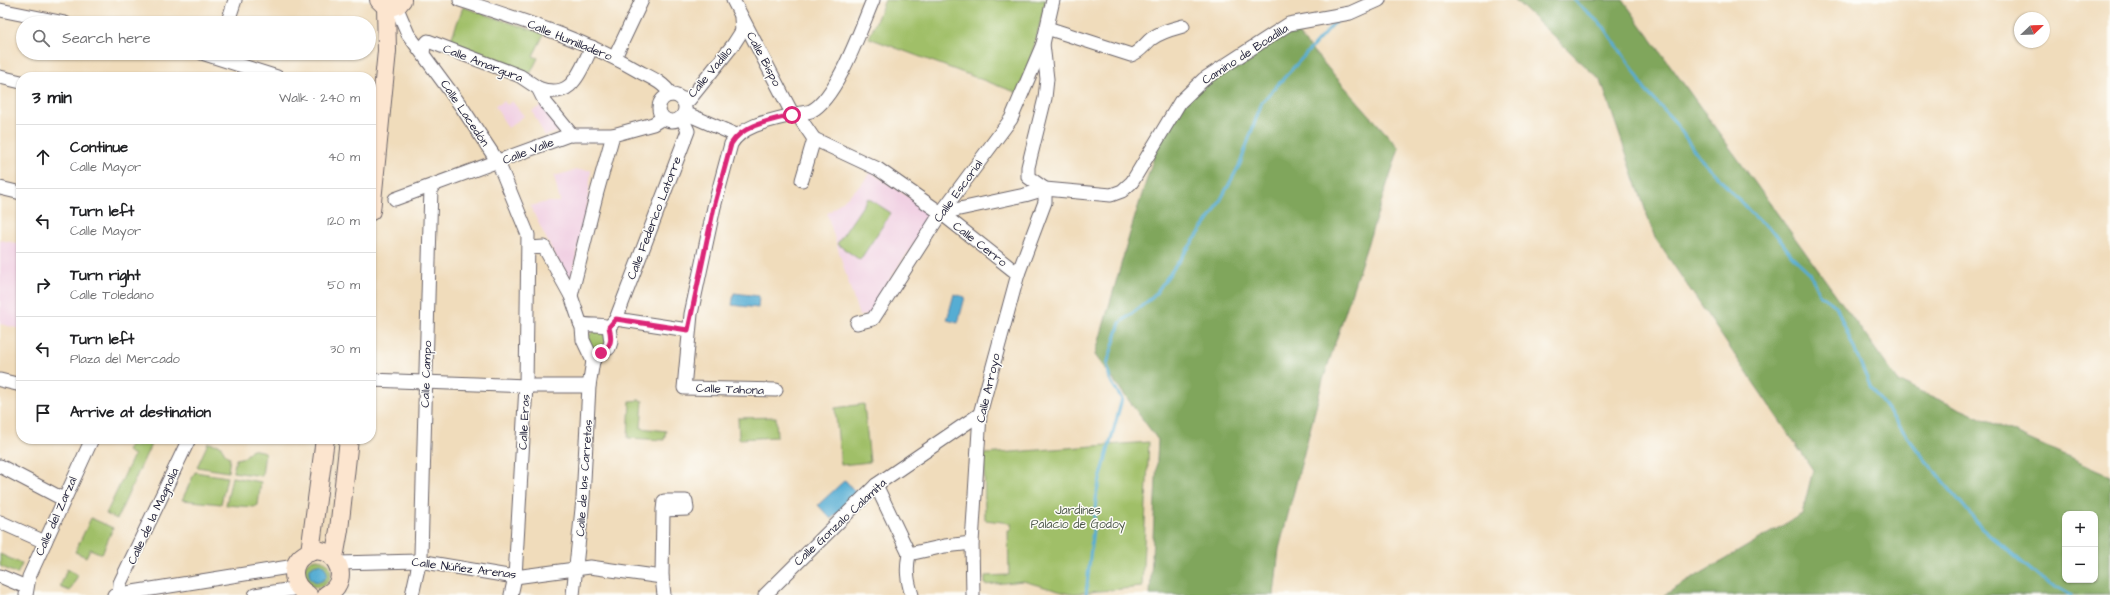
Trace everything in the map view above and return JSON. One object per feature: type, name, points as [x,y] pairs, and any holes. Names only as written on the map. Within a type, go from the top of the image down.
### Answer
[{"type":"street","points":[[230,16],[234,0]]},
{"type":"street","name":"Calle Humilladero","points":[[460,0],[592,47],[615,57],[666,86],[677,97]]},
{"type":"street","points":[[615,57],[642,0]]},
{"type":"street","name":"Calle Bispo","points":[[732,0],[795,114],[814,139]]},
{"type":"street","points":[[581,326],[612,323],[688,330],[714,207],[731,144],[736,135],[764,122],[810,111],[818,106],[834,88],[873,0]]},
{"type":"street","points":[[1018,197],[1028,177],[1028,167],[1047,85],[1043,44],[1053,0]]},
{"type":"street","name":"Camino de Boadilla","points":[[1045,189],[1111,195],[1122,191],[1132,182],[1180,102],[1204,79],[1290,24],[1350,12],[1378,0]]},
{"type":"street","points":[[376,110],[395,40],[396,22],[392,4]]},
{"type":"street","points":[[0,10],[30,16]]},
{"type":"street","name":"Calle Vadillo","points":[[677,97],[689,100],[733,45],[742,31],[741,18]]},
{"type":"street","points":[[1047,28],[1132,55],[1152,39],[1167,30],[1183,26]]},
{"type":"street","name":"Calle Lacedón","points":[[395,40],[423,53],[498,162],[528,236],[529,248]]},
{"type":"street","name":"Calle Amargura","points":[[423,53],[424,46],[428,41],[520,76],[538,88],[545,102],[572,135]]},
{"type":"street","name":"Calle Escorial","points":[[857,323],[873,319],[941,213],[1011,119],[1043,44]]},
{"type":"street","points":[[538,88],[550,92],[563,90],[574,82],[592,47]]},
{"type":"street","points":[[224,60],[261,72]]},
{"type":"street","points":[[0,77],[16,81]]},
{"type":"street","points":[[664,97],[677,97],[686,108],[684,116],[676,121],[669,122],[663,118],[659,112],[660,103],[664,97]]},
{"type":"street","points":[[684,116],[736,135]]},
{"type":"street","name":"Calle Federico Latorre","points":[[612,323],[688,131],[684,116]]},
{"type":"street","name":"Calle Valle","points":[[395,199],[572,135],[614,135],[653,124],[663,118]]},
{"type":"street","points":[[571,296],[597,192],[614,135]]},
{"type":"street","points":[[802,180],[814,139]]},
{"type":"street","name":"Calle Cerro","points":[[814,139],[878,169],[941,213],[1018,274]]},
{"type":"street","points":[[1028,177],[1045,189]]},
{"type":"street","name":"Calle Campo","points":[[412,595],[419,560],[426,381],[431,187]]},
{"type":"street","points":[[0,188],[16,192]]},
{"type":"street","points":[[941,213],[1018,197],[1045,189]]},
{"type":"street","name":"Calle Arroyo","points":[[973,595],[972,543],[980,414],[1018,274],[1045,202],[1045,189]]},
{"type":"street","points":[[529,248],[544,248],[571,296],[581,326],[583,340],[593,361],[597,356],[609,348],[611,342],[612,323]]},
{"type":"street","name":"Calle Eras","points":[[511,595],[515,577],[526,386],[529,248]]},
{"type":"street","name":"Calle Tahona","points":[[688,330],[684,388],[776,390]]},
{"type":"street","name":"Calle de las Carretas","points":[[573,595],[577,568],[589,386],[593,361]]},
{"type":"street","points":[[0,380],[16,384]]},
{"type":"street","points":[[376,380],[526,386],[589,386]]},
{"type":"street","name":"Calle Gonzalo Calamita","points":[[765,595],[876,485],[980,414]]},
{"type":"street","name":"Calle del Zarzal","points":[[29,593],[45,542],[63,499],[90,444]]},
{"type":"street","name":"Calle de la Magnolia","points":[[116,594],[187,444]]},
{"type":"street","points":[[310,552],[324,444]]},
{"type":"street","points":[[336,561],[348,444]]},
{"type":"street","points":[[0,466],[63,499]]},
{"type":"street","points":[[876,485],[909,554],[907,580],[912,595]]},
{"type":"street","points":[[663,510],[662,577],[664,595]]},
{"type":"street","points":[[0,522],[45,542]]},
{"type":"street","points":[[909,554],[945,546],[972,543]]},
{"type":"street","points":[[303,593],[295,582],[295,566],[301,557],[310,552],[319,551],[327,553],[336,561],[340,569],[338,582],[335,588],[326,595]]},
{"type":"street","name":"Calle Núñez Arenas","points":[[336,561],[419,560],[515,577],[590,567],[662,577]]},
{"type":"street","points":[[116,594],[295,566]]},
{"type":"street","points":[[0,576],[29,593]]},
{"type":"street","points":[[255,595],[303,593]]},
{"type":"shaded area","points":[[504,101],[507,105],[512,101],[524,116],[508,128],[495,106]]},
{"type":"shaded area","points":[[543,105],[563,130],[545,136],[532,111]]},
{"type":"shaded area","points":[[576,170],[591,170],[588,202],[572,276],[565,276],[530,206],[547,202],[560,202],[554,176]]},
{"type":"shaded area","points":[[871,172],[934,214],[881,292],[872,315],[859,316],[827,214],[861,185]]},
{"type":"shaded area","points":[[0,240],[16,243],[16,328],[0,324]]},
{"type":"green space","points":[[885,0],[1046,0],[1033,51],[1018,93],[869,38]]},
{"type":"green space","points":[[1515,0],[1623,0],[1899,382],[2110,475],[2110,595],[1664,595],[1802,514],[1813,470],[1655,238],[1601,81]]},
{"type":"green space","points":[[463,7],[544,34],[533,56],[538,58],[530,74],[449,45]]},
{"type":"green space","points":[[1289,24],[1399,148],[1323,380],[1279,549],[1274,595],[1150,595],[1158,440],[1095,355],[1132,226],[1163,128],[1180,102]]},
{"type":"green space","points":[[868,198],[891,213],[860,260],[837,244]]},
{"type":"green space","points":[[597,331],[603,334],[606,340],[603,346],[597,349],[591,346],[588,340],[591,334]]},
{"type":"green space","points":[[630,401],[643,401],[641,428],[666,431],[664,440],[628,438]]},
{"type":"green space","points":[[864,404],[870,462],[841,465],[835,408]]},
{"type":"green space","points":[[776,417],[777,437],[739,439],[738,418]]},
{"type":"green space","name":"Jardines Palacio de Godoy","points":[[1149,442],[1142,587],[1069,594],[1023,581],[985,585],[985,576],[1009,575],[1008,531],[1011,531],[1011,523],[985,520],[984,454]]},
{"type":"green space","points":[[130,444],[137,446],[138,444],[151,444],[117,519],[106,514],[134,455],[127,451]]},
{"type":"green space","points":[[208,444],[220,445],[226,455],[230,458],[228,472],[197,467]]},
{"type":"green space","points":[[252,449],[265,452],[262,476],[233,472],[236,459],[245,457]]},
{"type":"green space","points":[[195,472],[227,477],[221,504],[182,500]]},
{"type":"green space","points":[[232,477],[261,482],[258,505],[254,507],[226,505]]},
{"type":"green space","points":[[91,518],[113,528],[102,554],[90,549],[86,557],[75,552]]},
{"type":"green space","points":[[0,554],[22,564],[17,574],[0,566]]},
{"type":"green space","points":[[317,559],[327,563],[331,573],[327,583],[317,587],[307,583],[303,573],[307,563]]},
{"type":"green space","points":[[67,569],[78,575],[70,591],[60,587]]},
{"type":"water","points":[[734,293],[759,296],[758,308],[732,305]]},
{"type":"water","points":[[954,294],[965,297],[958,323],[947,320]]},
{"type":"water","points":[[845,480],[858,495],[831,519],[818,505]]},
{"type":"water","points":[[314,564],[322,564],[327,569],[325,580],[322,582],[314,582],[309,577],[309,569]]},
{"type":"waterway","points":[[1574,0],[1604,27],[1635,72],[1645,90],[1675,122],[1698,156],[1755,217],[1775,233],[1792,256],[1810,273],[1819,294],[1836,306],[1871,388],[1918,451],[1981,527],[2040,578],[2071,595]]},
{"type":"waterway","points":[[1086,595],[1097,491],[1122,399],[1110,380],[1107,364],[1120,323],[1153,297],[1213,214],[1240,164],[1262,102],[1337,20]]},
{"type":"route","points":[[601,353],[609,348],[611,335],[609,327],[616,319],[688,330],[714,207],[731,144],[736,135],[764,122],[792,115]]}]
